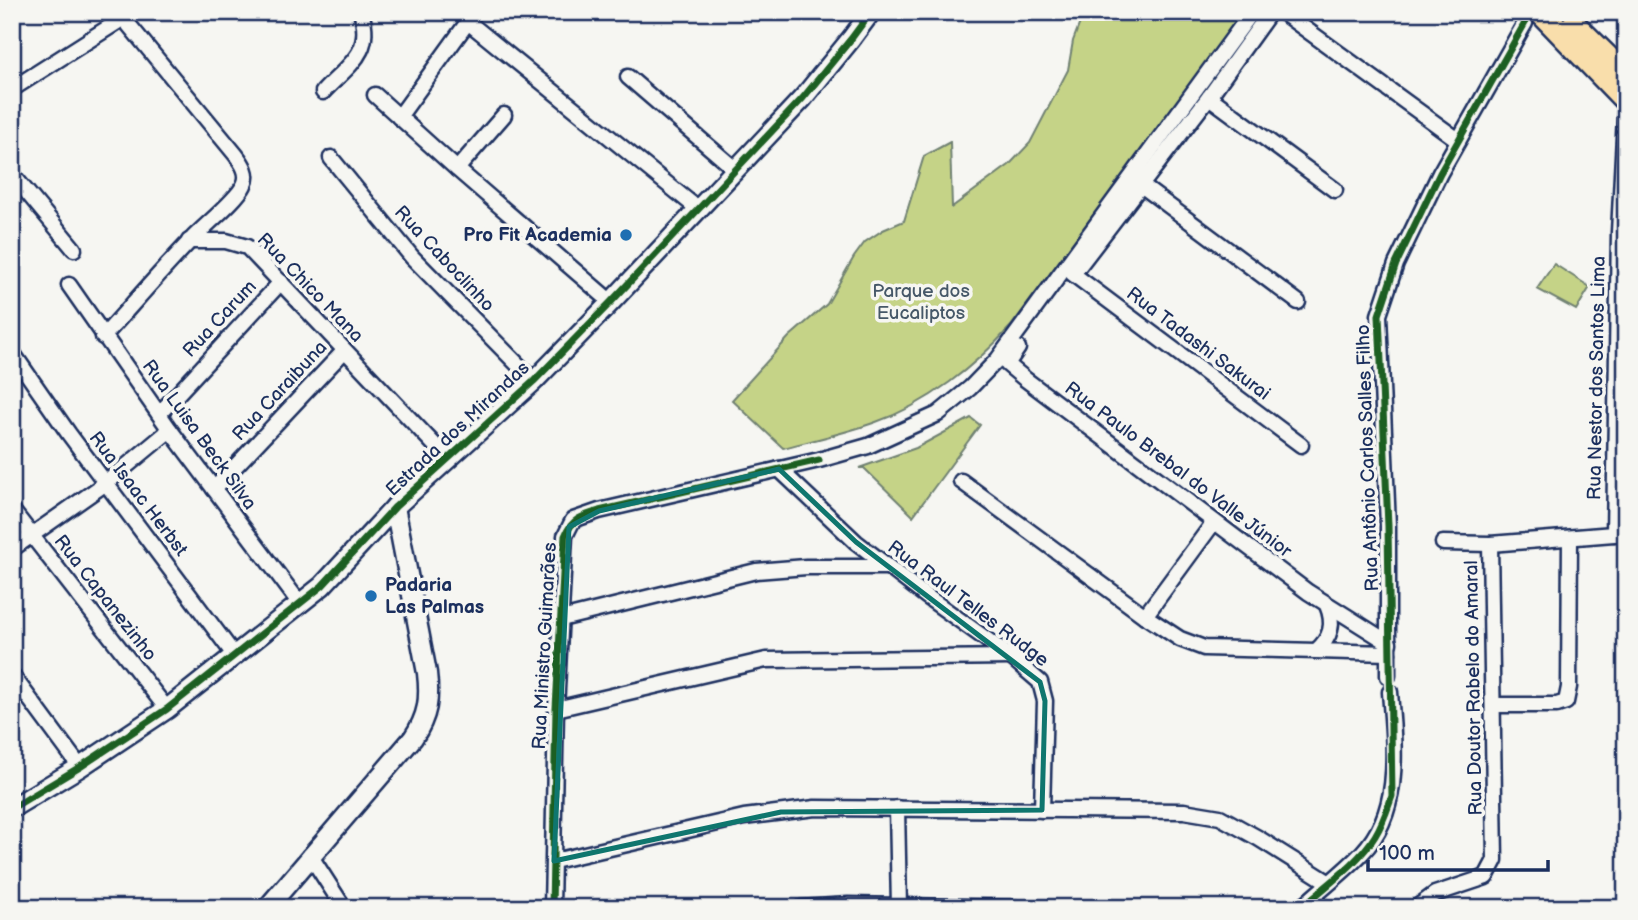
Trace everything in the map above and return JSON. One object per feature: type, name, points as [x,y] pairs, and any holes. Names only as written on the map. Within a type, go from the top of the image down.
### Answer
[{"type":"main road","points":[[1562,12],[1626,76]]},
{"type":"main road","points":[[1533,18],[1625,99]]},
{"type":"street","points":[[323,92],[362,51],[366,40],[361,12]]},
{"type":"street","name":"Estrada dos Mirandas","points":[[12,808],[167,709],[301,605],[350,558],[395,507],[534,381],[611,302],[827,71],[871,12]]},
{"type":"street","name":"Rua Ministro Guimarães","points":[[552,908],[556,709],[565,536],[573,520],[599,511],[820,460],[891,437],[938,414],[970,388],[998,359],[1023,327],[1252,12]]},
{"type":"street","points":[[1073,274],[1209,97],[1270,12]]},
{"type":"street","points":[[1282,12],[1458,140]]},
{"type":"street","points":[[12,89],[129,16],[246,171],[244,185],[103,337]]},
{"type":"street","points":[[399,117],[472,17],[698,209]]},
{"type":"street","name":"Rua Antônio Carlos Salles Filho","points":[[1388,676],[1388,526],[1379,315],[1396,264],[1458,140],[1533,18]]},
{"type":"street","points":[[628,77],[736,170]]},
{"type":"street","points":[[375,95],[611,302]]},
{"type":"street","points":[[1209,97],[1335,190]]},
{"type":"street","name":"Rua Nestor dos Santos Lima","points":[[1620,534],[1619,246],[1625,99]]},
{"type":"street","points":[[457,169],[504,115]]},
{"type":"street","name":"Rua Caboclinho","points":[[331,158],[412,257],[534,381]]},
{"type":"street","points":[[15,182],[74,249]]},
{"type":"street","points":[[1141,185],[1298,302]]},
{"type":"street","name":"Rua Chico Mana","points":[[189,242],[226,242],[247,247],[447,458]]},
{"type":"street","name":"Rua Paulo Brebal do Valle Júnior","points":[[1073,274],[1007,364],[1214,522],[1389,648]]},
{"type":"street","name":"Rua Tadashi Sakurai","points":[[1073,274],[1301,445]]},
{"type":"street","name":"Rua Carum","points":[[159,414],[281,282]]},
{"type":"street","name":"Rua Luisa Beck Silva","points":[[69,285],[170,430],[301,605]]},
{"type":"street","name":"Rua Caraibuna","points":[[214,489],[344,351]]},
{"type":"street","name":"Rua Isaac Herbst","points":[[12,352],[56,416],[235,656]]},
{"type":"street","points":[[12,549],[106,483],[170,430]]},
{"type":"street","name":"Rua Raul Telles Rudge","points":[[779,469],[886,567],[1011,657],[1040,682],[1044,691],[1045,729],[1042,810]]},
{"type":"street","points":[[961,481],[1180,639],[1204,648],[1316,651],[1389,648]]},
{"type":"street","points":[[267,908],[413,738],[424,721],[428,706],[427,673],[395,507]]},
{"type":"street","name":"Rua Capanezinho","points":[[12,510],[167,709]]},
{"type":"street","points":[[1145,616],[1214,522]]},
{"type":"street","points":[[1443,543],[1490,544],[1620,534]]},
{"type":"street","points":[[1493,705],[1557,705],[1567,698],[1570,539]]},
{"type":"street","name":"Rua Doutor Rabelo do Amaral","points":[[1416,908],[1435,894],[1486,877],[1493,868],[1496,852],[1490,544]]},
{"type":"street","points":[[561,619],[756,571],[806,567],[886,567]]},
{"type":"street","points":[[1316,651],[1324,644],[1331,629],[1331,613],[1327,605]]},
{"type":"street","points":[[556,709],[766,660],[1011,657]]},
{"type":"street","points":[[12,675],[80,767]]},
{"type":"street","points":[[1301,908],[1362,853],[1384,819],[1392,796],[1390,692]]},
{"type":"street","points":[[554,861],[756,815],[815,808],[1184,811],[1212,815],[1258,838],[1328,883]]},
{"type":"street","points":[[897,808],[899,907]]},
{"type":"street","points":[[310,855],[344,908]]},
{"type":"street","points":[[800,908],[1016,908]]},
{"type":"highlighted area","points":[[779,469],[856,542],[1040,682],[1045,701],[1042,810],[781,812],[554,861],[569,527],[599,511]]},
{"type":"green space","name":"Parque dos Eucaliptos","points":[[1084,12],[1250,12],[1161,124],[1011,326],[982,355],[950,382],[895,414],[853,430],[783,448],[732,400],[789,337],[827,304],[865,242],[904,221],[924,156],[950,142],[952,207],[1009,165],[1030,143],[1068,70],[1073,41]]},
{"type":"green space","points":[[1554,264],[1590,287],[1576,310],[1537,289]]},
{"type":"green space","points":[[971,418],[980,425],[913,516],[864,468],[859,468],[916,448]]},
{"type":"cycle path","points":[[12,808],[167,709],[322,586],[395,507],[534,381],[611,302],[803,98],[871,12]]},
{"type":"cycle path","points":[[1301,908],[1368,846],[1380,826],[1392,796],[1388,526],[1379,315],[1396,264],[1440,173],[1525,23]]},
{"type":"cycle path","points":[[552,908],[556,709],[565,536],[568,530],[578,519],[599,511],[819,460]]},
{"type":"place","name":"Pro Fit Academia","points":[[626,235]]},
{"type":"place","name":"Padaria Las Palmas","points":[[371,596]]}]
